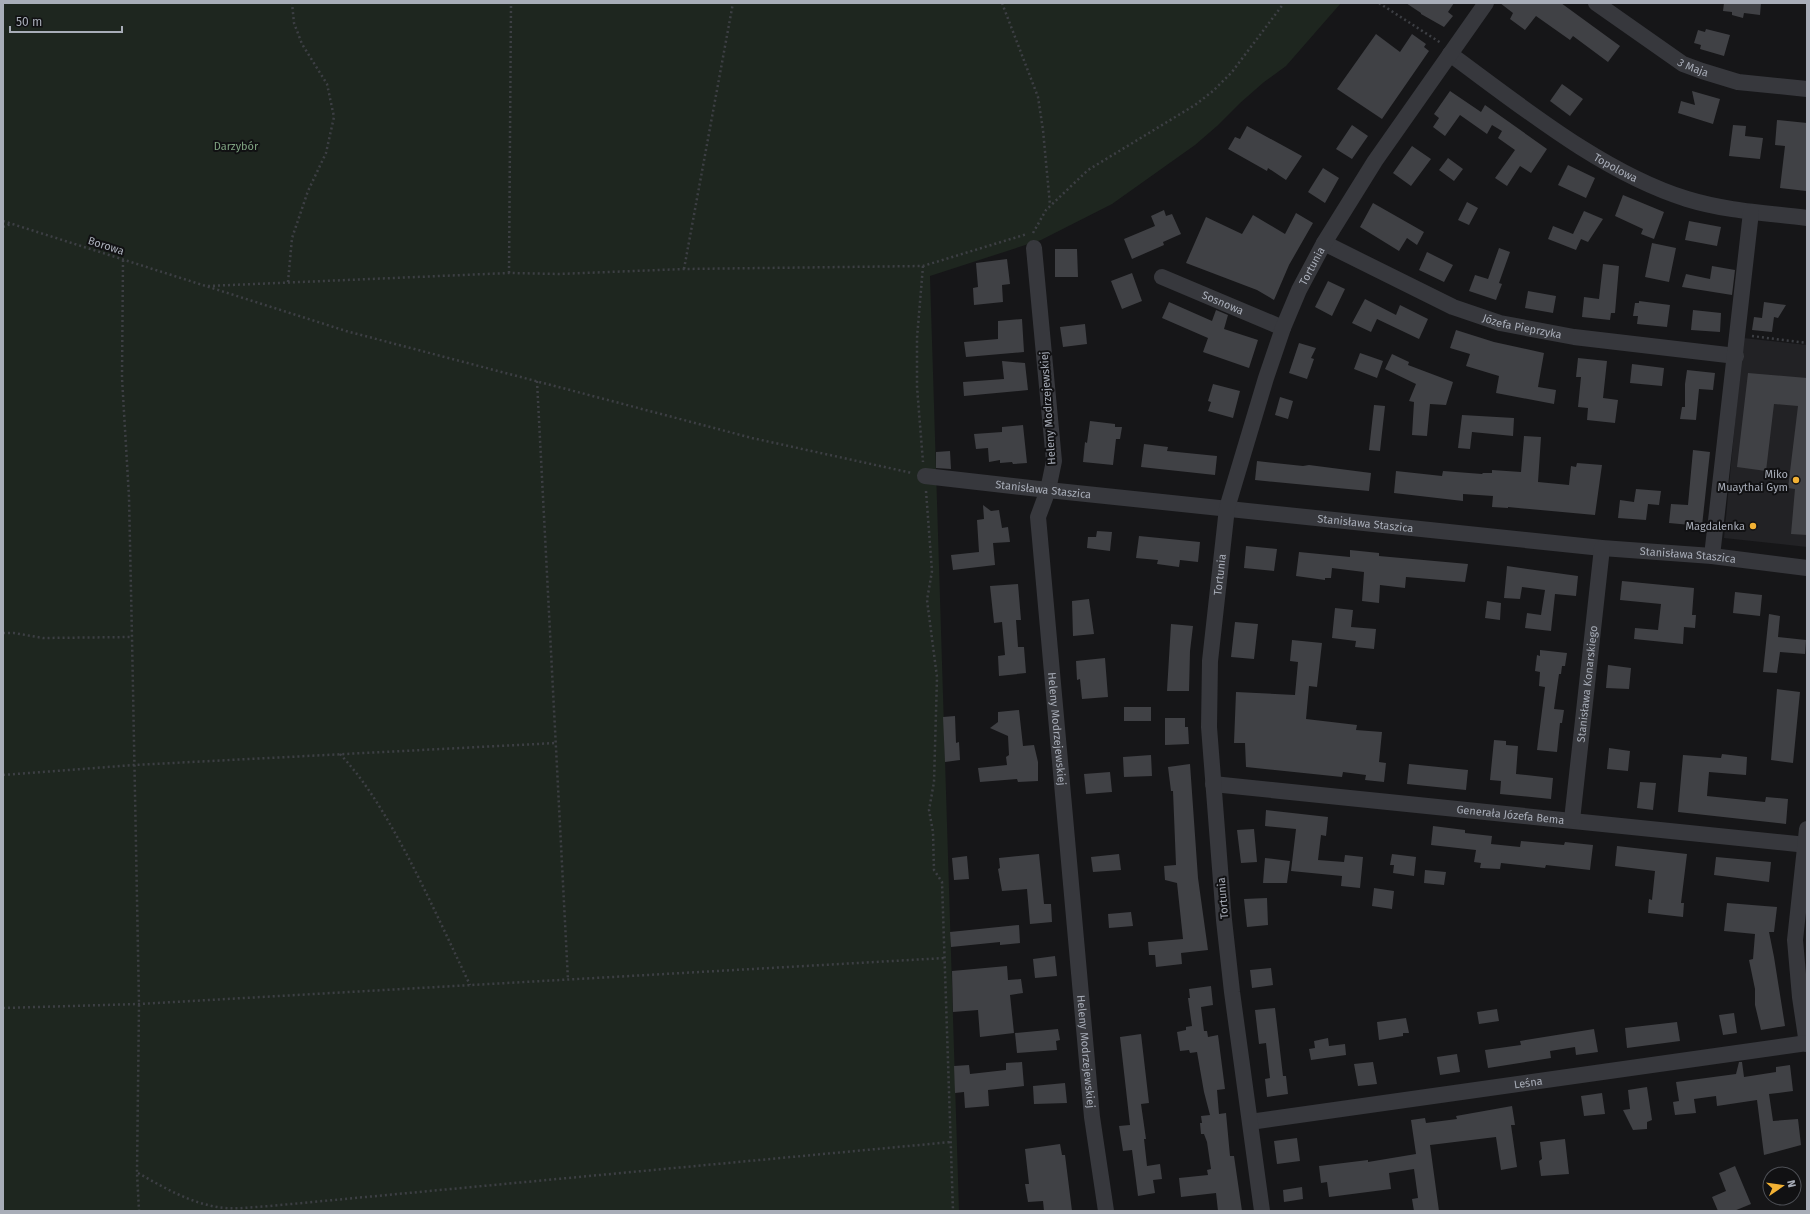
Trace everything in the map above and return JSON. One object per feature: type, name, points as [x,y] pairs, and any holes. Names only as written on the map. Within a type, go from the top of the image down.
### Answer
[{"type":"street","name":"Tortunia","points":[[1262,1211],[1232,992],[1209,728],[1210,661],[1227,508],[1266,378],[1283,328],[1299,290],[1324,243],[1375,161],[1486,3]]},
{"type":"street","name":"3 Maja","points":[[1596,3],[1683,64],[1738,82],[1807,89]]},
{"type":"street","name":"Topolowa","points":[[1451,52],[1546,123],[1596,156],[1641,181],[1687,199],[1718,208],[1807,218]]},
{"type":"street","points":[[1712,556],[1736,356],[1751,212]]},
{"type":"street","name":"Józefa Pieprzyka","points":[[1324,243],[1453,307],[1500,323],[1574,337],[1736,356]]},
{"type":"street","name":"Heleny Modrzejewskiej","points":[[1034,248],[1054,461],[1048,490],[1038,517],[1092,1117],[1106,1211]]},
{"type":"street","name":"Sosnowa","points":[[1162,277],[1283,328]]},
{"type":"street","name":"Stanisława Staszica","points":[[925,476],[1602,548],[1712,556],[1807,568]]},
{"type":"street","name":"Stanisława Konarskiego","points":[[1572,820],[1602,548]]},
{"type":"street","name":"Generała Józefa Bema","points":[[1213,784],[1572,820],[1806,840]]},
{"type":"street","points":[[1806,840],[1795,940],[1800,997],[1807,1044]]},
{"type":"street","name":"Leśna","points":[[1250,1122],[1807,1044]]},
{"type":"path","points":[[288,282],[292,238],[308,191],[326,153],[334,117],[327,84],[302,44],[294,23],[292,3]]},
{"type":"path","points":[[509,273],[511,3]]},
{"type":"path","points":[[684,269],[733,3]]},
{"type":"path","points":[[1002,3],[1031,77],[1039,102],[1050,205]]},
{"type":"path","points":[[205,286],[509,273],[559,274],[684,269],[923,266],[1033,232],[1041,217],[1050,205],[1097,164],[1195,105],[1213,91],[1232,72],[1284,3]]},
{"type":"path","points":[[1379,3],[1451,52]]},
{"type":"path","name":"Borowa","points":[[3,221],[346,331],[752,438],[925,476]]},
{"type":"path","points":[[3,227],[11,224]]},
{"type":"path","points":[[123,260],[122,378],[129,497],[139,1004],[137,1173],[139,1211]]},
{"type":"path","points":[[923,266],[917,338],[917,373],[932,571],[927,600],[937,677],[934,782],[929,810],[933,832],[934,870],[942,880],[953,1211]]},
{"type":"path","points":[[1738,334],[1807,343]]},
{"type":"path","points":[[537,381],[568,980]]},
{"type":"path","points":[[3,633],[14,633],[44,638],[132,637]]},
{"type":"path","points":[[3,775],[134,765],[556,743]]},
{"type":"path","points":[[340,754],[356,771],[385,815],[419,878],[470,985]]},
{"type":"path","points":[[3,1008],[139,1004],[945,958]]},
{"type":"path","points":[[137,1173],[180,1196],[217,1207],[234,1208],[270,1206],[951,1142]]},
{"type":"shaded area","points":[[1743,338],[1807,345],[1807,547],[1724,538]]},
{"type":"green space","name":"Darzybór","points":[[3,3],[1341,3],[1286,66],[1264,82],[1195,145],[1112,204],[1041,240],[930,276],[959,1211],[3,1211]]},
{"type":"building","points":[[1406,3],[1454,3],[1448,12],[1453,16],[1444,27],[1421,14]]},
{"type":"building","points":[[1500,3],[1561,3],[1620,46],[1608,62],[1573,36],[1570,40],[1536,16],[1525,30],[1510,19],[1513,13]]},
{"type":"building","points":[[1724,3],[1761,3],[1760,15],[1744,13],[1743,18],[1732,15],[1732,12],[1723,11]]},
{"type":"building","points":[[1706,29],[1730,35],[1724,56],[1700,49],[1701,45],[1694,43],[1698,30],[1705,32]]},
{"type":"building","points":[[1376,34],[1400,52],[1412,34],[1426,44],[1424,47],[1429,51],[1382,119],[1337,89]]},
{"type":"building","points":[[1562,84],[1583,99],[1570,116],[1550,101]]},
{"type":"building","points":[[1450,91],[1481,112],[1485,105],[1547,149],[1531,173],[1520,166],[1507,186],[1495,178],[1515,150],[1498,138],[1502,131],[1492,125],[1487,134],[1460,115],[1445,136],[1433,127],[1439,118],[1434,114]]},
{"type":"building","points":[[1692,91],[1720,99],[1713,124],[1678,113],[1681,101],[1695,105]]},
{"type":"building","points":[[1777,120],[1807,123],[1806,191],[1780,188],[1785,146],[1775,145]]},
{"type":"building","points":[[1352,125],[1368,136],[1352,159],[1336,149]]},
{"type":"building","points":[[1733,125],[1746,126],[1745,136],[1763,138],[1760,159],[1729,156]]},
{"type":"building","points":[[1247,126],[1302,156],[1286,180],[1268,168],[1267,171],[1228,149],[1235,137],[1240,139]]},
{"type":"building","points":[[1412,146],[1431,159],[1411,186],[1393,173]]},
{"type":"building","points":[[1448,158],[1463,169],[1454,181],[1439,170]]},
{"type":"building","points":[[1568,165],[1595,178],[1586,198],[1558,185]]},
{"type":"building","points":[[1323,168],[1339,178],[1325,203],[1308,192]]},
{"type":"building","points":[[1623,195],[1664,212],[1654,239],[1641,234],[1643,229],[1615,216]]},
{"type":"building","points":[[1467,202],[1478,208],[1469,225],[1458,220]]},
{"type":"building","points":[[1373,203],[1424,232],[1417,245],[1407,238],[1399,251],[1360,227]]},
{"type":"building","points":[[1164,210],[1166,216],[1172,214],[1181,234],[1163,242],[1164,245],[1132,259],[1124,239],[1155,226],[1151,216]]},
{"type":"building","points":[[1584,211],[1603,219],[1588,242],[1581,239],[1576,250],[1548,239],[1553,226],[1573,234]]},
{"type":"building","points":[[1296,213],[1313,223],[1289,265],[1274,300],[1257,290],[1186,263],[1206,217],[1242,234],[1253,215],[1285,234]]},
{"type":"building","points":[[1689,221],[1721,227],[1717,246],[1685,240]]},
{"type":"building","points":[[1652,243],[1676,248],[1669,282],[1645,277]]},
{"type":"building","points":[[1499,248],[1510,252],[1499,283],[1502,284],[1496,300],[1469,291],[1475,275],[1488,279]]},
{"type":"building","points":[[1055,249],[1077,249],[1078,277],[1055,277]]},
{"type":"building","points":[[1427,252],[1453,265],[1444,282],[1419,270]]},
{"type":"building","points":[[1007,259],[1010,284],[1002,285],[1003,302],[974,305],[973,288],[978,287],[976,263]]},
{"type":"building","points":[[1603,264],[1619,266],[1615,313],[1611,313],[1610,320],[1582,317],[1584,297],[1599,299]]},
{"type":"building","points":[[1712,266],[1735,270],[1732,295],[1682,287],[1686,274],[1710,279]]},
{"type":"building","points":[[1132,273],[1142,301],[1122,309],[1111,281]]},
{"type":"building","points":[[1328,281],[1345,289],[1332,316],[1315,307]]},
{"type":"building","points":[[1528,291],[1556,296],[1553,313],[1525,308]]},
{"type":"building","points":[[1365,299],[1396,315],[1400,305],[1428,319],[1419,339],[1377,319],[1371,332],[1352,323]]},
{"type":"building","points":[[1639,301],[1670,305],[1667,327],[1637,324],[1638,316],[1633,316],[1635,303],[1639,303]]},
{"type":"building","points":[[1169,302],[1212,321],[1216,310],[1228,315],[1224,329],[1258,340],[1249,368],[1203,352],[1208,338],[1162,318]]},
{"type":"building","points":[[1764,302],[1786,305],[1778,318],[1774,317],[1772,332],[1752,330],[1754,317],[1762,318]]},
{"type":"building","points":[[1693,310],[1721,313],[1720,332],[1691,330]]},
{"type":"building","points":[[1022,319],[1024,352],[966,357],[964,342],[998,339],[998,321]]},
{"type":"building","points":[[1085,324],[1087,344],[1063,347],[1060,327]]},
{"type":"building","points":[[1456,330],[1494,342],[1544,353],[1538,387],[1556,390],[1554,404],[1496,393],[1499,376],[1466,366],[1470,354],[1450,348]]},
{"type":"building","points":[[1299,343],[1316,348],[1311,358],[1314,359],[1307,379],[1289,373]]},
{"type":"building","points":[[1360,353],[1383,361],[1377,378],[1354,369]]},
{"type":"building","points":[[1392,354],[1409,362],[1408,365],[1453,382],[1446,405],[1430,404],[1427,436],[1412,435],[1414,402],[1409,401],[1416,384],[1385,369]]},
{"type":"building","points":[[1578,358],[1607,361],[1603,398],[1618,400],[1615,423],[1587,420],[1588,408],[1578,407],[1581,377],[1576,377]]},
{"type":"building","points":[[1002,361],[1025,363],[1028,390],[964,396],[963,382],[1004,379]]},
{"type":"building","points":[[1632,364],[1664,368],[1662,386],[1630,383]]},
{"type":"building","points":[[1687,370],[1715,373],[1713,390],[1699,389],[1696,420],[1680,419],[1682,407],[1685,407],[1685,384]]},
{"type":"building","points":[[1748,373],[1807,378],[1807,535],[1791,534],[1795,489],[1788,488],[1798,406],[1774,404],[1766,471],[1737,467]]},
{"type":"building","points":[[1213,384],[1240,391],[1233,418],[1208,411],[1211,402],[1208,401]]},
{"type":"building","points":[[1280,397],[1293,401],[1288,419],[1275,415]]},
{"type":"building","points":[[1374,405],[1385,406],[1380,451],[1369,450]]},
{"type":"building","points":[[1462,415],[1514,418],[1513,436],[1472,432],[1470,449],[1458,448]]},
{"type":"building","points":[[1090,421],[1115,424],[1115,427],[1122,427],[1120,439],[1116,439],[1113,465],[1083,462],[1085,442],[1087,443]]},
{"type":"building","points":[[1023,425],[1027,463],[1000,463],[1000,460],[989,462],[988,448],[976,449],[974,434],[1002,432],[1002,427]]},
{"type":"building","points":[[1524,436],[1541,437],[1538,482],[1569,485],[1571,466],[1576,467],[1577,463],[1602,465],[1595,515],[1508,507],[1492,507],[1493,496],[1463,494],[1463,501],[1394,493],[1396,471],[1442,476],[1443,471],[1482,474],[1492,473],[1492,470],[1521,472]]},
{"type":"building","points":[[1144,444],[1168,447],[1167,451],[1217,456],[1215,475],[1141,467]]},
{"type":"building","points":[[1693,450],[1710,452],[1702,526],[1669,523],[1671,504],[1688,505]]},
{"type":"building","points":[[950,451],[951,469],[936,468],[936,452]]},
{"type":"building","points":[[1257,461],[1303,466],[1309,465],[1371,473],[1369,491],[1255,480]]},
{"type":"building","points":[[1636,489],[1661,491],[1659,505],[1648,504],[1646,520],[1618,518],[1620,500],[1634,502]]},
{"type":"building","points":[[983,505],[991,511],[999,510],[1002,528],[1008,527],[1010,542],[993,543],[995,565],[953,570],[951,555],[979,552],[977,520],[984,519]]},
{"type":"building","points":[[1097,531],[1112,532],[1110,551],[1087,548],[1088,537],[1096,537]]},
{"type":"building","points":[[1139,536],[1200,542],[1198,562],[1180,560],[1179,567],[1157,564],[1158,560],[1136,558]]},
{"type":"building","points":[[1246,546],[1277,549],[1274,571],[1244,568]]},
{"type":"building","points":[[1350,550],[1379,553],[1379,556],[1468,564],[1465,582],[1406,577],[1405,588],[1380,585],[1379,603],[1362,601],[1364,572],[1332,568],[1331,578],[1325,578],[1325,580],[1296,576],[1299,552],[1350,557]]},
{"type":"building","points":[[1507,566],[1578,576],[1576,596],[1555,594],[1551,631],[1525,628],[1527,613],[1541,615],[1545,590],[1522,587],[1520,599],[1504,598]]},
{"type":"building","points":[[1622,581],[1694,588],[1692,615],[1696,615],[1695,628],[1684,627],[1683,644],[1634,639],[1635,628],[1658,630],[1661,604],[1620,600]]},
{"type":"building","points":[[1018,584],[1021,620],[1016,620],[1018,647],[1024,647],[1026,673],[999,676],[998,656],[1005,655],[1002,622],[994,623],[990,586]]},
{"type":"building","points":[[1735,592],[1762,595],[1760,616],[1733,613]]},
{"type":"building","points":[[1089,599],[1094,634],[1073,636],[1072,601]]},
{"type":"building","points":[[1487,601],[1501,603],[1500,620],[1485,618]]},
{"type":"building","points":[[1335,608],[1353,610],[1351,627],[1376,629],[1374,649],[1355,647],[1356,641],[1332,638]]},
{"type":"building","points":[[1769,614],[1780,616],[1778,637],[1806,640],[1805,654],[1780,652],[1777,673],[1763,672]]},
{"type":"building","points":[[1235,622],[1258,624],[1254,659],[1231,657]]},
{"type":"building","points":[[1171,624],[1193,626],[1190,651],[1189,691],[1167,691]]},
{"type":"building","points":[[1292,640],[1322,643],[1317,687],[1309,686],[1306,719],[1357,725],[1356,730],[1382,732],[1379,762],[1386,763],[1384,782],[1365,780],[1366,775],[1343,772],[1342,777],[1246,767],[1245,743],[1234,743],[1236,692],[1295,695],[1298,662],[1290,661]]},
{"type":"building","points":[[1540,650],[1567,653],[1565,666],[1562,666],[1561,674],[1559,674],[1554,709],[1564,710],[1562,723],[1560,723],[1557,752],[1537,750],[1545,687],[1539,686],[1540,672],[1535,671],[1537,655],[1540,656]]},
{"type":"building","points":[[1105,658],[1108,697],[1082,699],[1080,679],[1077,680],[1076,661]]},
{"type":"building","points":[[1608,665],[1631,668],[1629,689],[1606,688]]},
{"type":"building","points":[[1777,689],[1800,692],[1793,763],[1771,760]]},
{"type":"building","points":[[1124,707],[1151,707],[1151,721],[1124,721]]},
{"type":"building","points":[[1019,710],[1023,746],[1034,745],[1038,762],[1038,781],[1018,782],[1017,779],[980,782],[978,768],[1007,765],[1006,757],[1009,755],[1008,736],[990,728],[998,722],[998,712]]},
{"type":"building","points":[[955,716],[956,743],[959,742],[960,760],[945,762],[943,717]]},
{"type":"building","points":[[1165,718],[1185,718],[1185,727],[1188,727],[1189,744],[1165,745]]},
{"type":"building","points":[[1494,740],[1506,741],[1506,745],[1518,746],[1516,774],[1553,778],[1551,799],[1500,794],[1501,781],[1490,780]]},
{"type":"building","points":[[1609,748],[1630,751],[1628,771],[1607,769]]},
{"type":"building","points":[[1722,754],[1747,757],[1746,775],[1709,772],[1707,796],[1765,802],[1766,797],[1788,799],[1786,824],[1678,812],[1683,755],[1721,758]]},
{"type":"building","points":[[1151,755],[1152,776],[1124,777],[1123,757]]},
{"type":"building","points":[[1190,764],[1198,878],[1208,950],[1181,953],[1182,964],[1156,967],[1155,955],[1149,955],[1148,942],[1183,939],[1177,883],[1165,880],[1164,866],[1176,865],[1173,791],[1171,791],[1168,767]]},
{"type":"building","points":[[1409,764],[1468,770],[1466,790],[1407,784]]},
{"type":"building","points":[[1110,772],[1112,792],[1086,794],[1084,774]]},
{"type":"building","points":[[1640,782],[1656,783],[1653,810],[1637,808]]},
{"type":"building","points":[[1266,810],[1328,817],[1326,836],[1321,835],[1318,860],[1344,862],[1345,855],[1363,857],[1360,888],[1341,886],[1342,876],[1291,871],[1296,829],[1265,826]]},
{"type":"building","points":[[1433,826],[1465,830],[1465,833],[1492,836],[1491,844],[1520,847],[1521,841],[1564,845],[1565,842],[1593,845],[1590,870],[1546,865],[1545,868],[1501,863],[1500,869],[1480,868],[1481,863],[1474,862],[1476,850],[1431,845]]},
{"type":"building","points":[[1254,829],[1257,862],[1241,863],[1237,830]]},
{"type":"building","points":[[1617,846],[1687,854],[1681,903],[1684,903],[1683,917],[1648,913],[1649,899],[1652,900],[1655,871],[1615,866]]},
{"type":"building","points":[[1039,854],[1044,904],[1051,904],[1052,922],[1030,924],[1027,889],[1002,891],[998,869],[1000,868],[999,858]]},
{"type":"building","points":[[1119,854],[1121,870],[1093,872],[1091,857]]},
{"type":"building","points":[[1392,854],[1416,857],[1414,876],[1393,873],[1394,865],[1390,865]]},
{"type":"building","points":[[967,856],[969,879],[954,880],[952,858]]},
{"type":"building","points":[[1716,857],[1771,862],[1769,882],[1714,875]]},
{"type":"building","points":[[1265,858],[1290,861],[1287,883],[1263,883]]},
{"type":"building","points":[[1425,870],[1446,872],[1444,885],[1424,883]]},
{"type":"building","points":[[1374,888],[1394,891],[1392,909],[1372,906]]},
{"type":"building","points":[[1267,898],[1268,925],[1247,927],[1244,899]]},
{"type":"building","points":[[1727,903],[1777,907],[1774,932],[1769,932],[1785,1026],[1761,1030],[1755,1005],[1755,989],[1749,960],[1753,959],[1755,934],[1724,931]]},
{"type":"building","points":[[1131,912],[1133,926],[1109,928],[1108,914]]},
{"type":"building","points":[[1019,925],[1020,943],[1000,945],[1000,942],[951,947],[950,932]]},
{"type":"building","points":[[1055,956],[1057,976],[1035,978],[1033,959]]},
{"type":"building","points":[[1007,966],[1008,980],[1021,979],[1023,993],[1010,995],[1014,1033],[980,1037],[978,1010],[953,1012],[952,971]]},
{"type":"building","points":[[1271,968],[1273,985],[1252,988],[1250,970]]},
{"type":"building","points":[[1211,986],[1213,1005],[1201,1007],[1204,1031],[1207,1031],[1208,1037],[1218,1035],[1225,1089],[1217,1090],[1219,1114],[1226,1113],[1230,1156],[1234,1156],[1242,1211],[1218,1211],[1216,1193],[1181,1197],[1179,1178],[1208,1175],[1207,1170],[1211,1169],[1207,1142],[1204,1134],[1201,1134],[1200,1123],[1202,1123],[1201,1116],[1210,1115],[1204,1092],[1197,1052],[1190,1053],[1189,1050],[1180,1051],[1177,1032],[1186,1030],[1186,1027],[1192,1026],[1188,998],[1190,998],[1189,989]]},
{"type":"building","points":[[1275,1008],[1283,1076],[1286,1076],[1288,1094],[1267,1097],[1265,1079],[1270,1078],[1266,1043],[1259,1044],[1255,1010]]},
{"type":"building","points":[[1497,1009],[1499,1021],[1479,1024],[1477,1012]]},
{"type":"building","points":[[1734,1013],[1737,1033],[1723,1035],[1719,1015]]},
{"type":"building","points":[[1406,1018],[1409,1033],[1403,1033],[1403,1036],[1379,1040],[1377,1022]]},
{"type":"building","points":[[1677,1022],[1680,1041],[1627,1048],[1625,1028]]},
{"type":"building","points":[[1058,1029],[1060,1040],[1056,1041],[1057,1050],[1017,1053],[1015,1033]]},
{"type":"building","points":[[1594,1029],[1598,1052],[1576,1055],[1575,1047],[1550,1051],[1551,1058],[1488,1068],[1485,1050],[1521,1045],[1520,1041]]},
{"type":"building","points":[[1141,1034],[1149,1103],[1141,1104],[1146,1139],[1144,1139],[1147,1166],[1160,1164],[1162,1179],[1153,1180],[1155,1193],[1138,1196],[1132,1150],[1123,1151],[1119,1126],[1130,1125],[1120,1037]]},
{"type":"building","points":[[1328,1038],[1329,1046],[1345,1044],[1346,1055],[1311,1060],[1309,1049],[1315,1048],[1314,1041]]},
{"type":"building","points":[[1457,1054],[1460,1072],[1440,1075],[1437,1057]]},
{"type":"building","points":[[1022,1062],[1024,1086],[988,1090],[989,1106],[965,1108],[964,1092],[955,1093],[954,1066],[969,1065],[970,1074],[1006,1070],[1006,1063]]},
{"type":"building","points":[[1373,1062],[1377,1084],[1358,1086],[1354,1064]]},
{"type":"building","points":[[1739,1062],[1742,1062],[1744,1077],[1776,1072],[1776,1067],[1790,1065],[1793,1091],[1769,1094],[1773,1121],[1798,1119],[1801,1145],[1764,1155],[1757,1100],[1717,1106],[1716,1096],[1694,1099],[1696,1113],[1675,1115],[1673,1102],[1679,1101],[1676,1082],[1736,1074]]},
{"type":"building","points":[[1065,1083],[1067,1103],[1034,1104],[1033,1086]]},
{"type":"building","points":[[1647,1087],[1652,1120],[1647,1122],[1647,1129],[1633,1130],[1623,1110],[1630,1109],[1628,1090]]},
{"type":"building","points":[[1602,1093],[1605,1114],[1584,1116],[1581,1096]]},
{"type":"building","points":[[1512,1106],[1515,1125],[1511,1125],[1517,1167],[1501,1170],[1496,1137],[1430,1145],[1439,1211],[1414,1211],[1412,1199],[1418,1198],[1414,1169],[1389,1173],[1391,1189],[1329,1197],[1327,1182],[1321,1183],[1319,1166],[1368,1160],[1368,1162],[1416,1154],[1411,1120],[1425,1118],[1426,1123],[1457,1119],[1456,1116]]},
{"type":"building","points":[[1297,1138],[1300,1161],[1277,1164],[1274,1141]]},
{"type":"building","points":[[1565,1139],[1569,1174],[1541,1176],[1539,1161],[1542,1159],[1540,1142]]},
{"type":"building","points":[[1060,1144],[1062,1155],[1065,1155],[1072,1211],[1044,1211],[1043,1201],[1028,1202],[1025,1184],[1029,1184],[1025,1149]]},
{"type":"building","points":[[1735,1166],[1751,1204],[1734,1211],[1718,1211],[1712,1197],[1726,1191],[1719,1173]]},
{"type":"building","points":[[1302,1187],[1303,1199],[1284,1202],[1283,1190]]},
{"type":"place","name":"Miko Muaythai Gym","points":[[1796,480]]},
{"type":"place","name":"Magdalenka","points":[[1753,526]]}]
